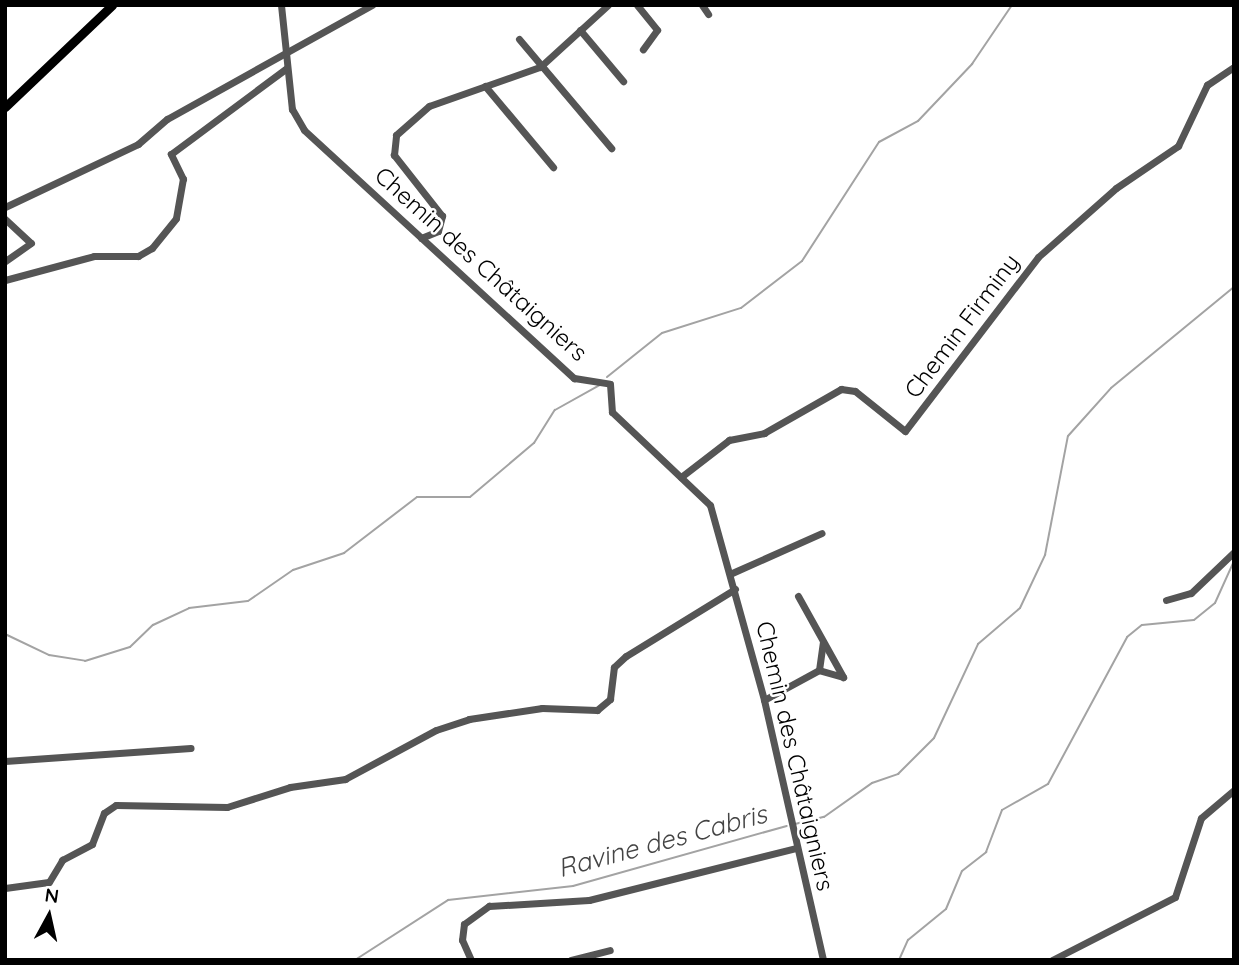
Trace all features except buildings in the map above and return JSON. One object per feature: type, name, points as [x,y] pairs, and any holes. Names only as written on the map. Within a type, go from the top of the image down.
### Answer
[{"type":"main road","points":[[5,107],[111,5]]},
{"type":"street","name":"Chemin des Châtaigniers","points":[[281,5],[285,57],[296,120],[574,378],[610,384],[612,412],[710,505],[732,573],[764,700],[823,960]]},
{"type":"street","points":[[5,207],[138,144],[167,119],[285,57],[373,5]]},
{"type":"street","points":[[421,238],[438,231],[442,216],[394,155],[396,135],[429,106],[540,68],[608,5]]},
{"type":"street","points":[[638,5],[656,26],[643,49]]},
{"type":"street","points":[[702,5],[708,14]]},
{"type":"street","points":[[580,30],[623,81]]},
{"type":"street","points":[[519,39],[540,68],[611,148]]},
{"type":"street","name":"Chemin Firminy","points":[[681,477],[729,440],[764,433],[841,389],[855,391],[905,431],[1038,257],[1116,188],[1178,146],[1207,85],[1234,67]]},
{"type":"street","points":[[5,280],[94,256],[138,256],[152,248],[176,218],[183,179],[171,154],[287,68]]},
{"type":"street","points":[[485,86],[553,167]]},
{"type":"street","points":[[5,219],[31,237],[29,249],[5,261]]},
{"type":"street","points":[[16,257],[23,274]]},
{"type":"street","points":[[732,573],[822,533]]},
{"type":"street","points":[[1166,600],[1191,593],[1234,552]]},
{"type":"street","points":[[5,888],[49,882],[62,860],[92,844],[104,813],[116,805],[227,807],[290,787],[345,779],[469,719],[542,708],[597,710],[610,699],[614,667],[626,656],[735,589]]},
{"type":"street","points":[[764,700],[819,670],[843,677],[798,596]]},
{"type":"street","points":[[819,670],[823,640]]},
{"type":"street","points":[[5,761],[191,748]]},
{"type":"street","points":[[1052,960],[1175,897],[1201,818],[1234,790]]},
{"type":"street","points":[[471,960],[462,940],[464,924],[489,906],[589,900],[796,848]]},
{"type":"street","points":[[571,960],[610,950]]},
{"type":"waterway","points":[[607,377],[662,333],[741,308],[802,261],[879,142],[918,121],[972,64],[1012,5]]},
{"type":"waterway","name":"Ravine des Cabris","points":[[795,824],[824,817],[872,783],[898,774],[934,738],[978,644],[1020,608],[1045,555],[1068,436],[1111,388],[1234,287]]},
{"type":"waterway","points":[[5,634],[49,655],[85,661],[130,647],[153,625],[189,608],[248,601],[293,570],[344,553],[417,497],[470,497],[534,443],[555,410],[600,385]]},
{"type":"waterway","points":[[899,960],[908,940],[946,909],[962,871],[986,852],[1002,810],[1048,784],[1127,637],[1142,625],[1194,620],[1215,603],[1234,561]]},
{"type":"waterway","name":"Ravine des Cabris","points":[[355,960],[448,900],[573,886],[787,826]]}]
